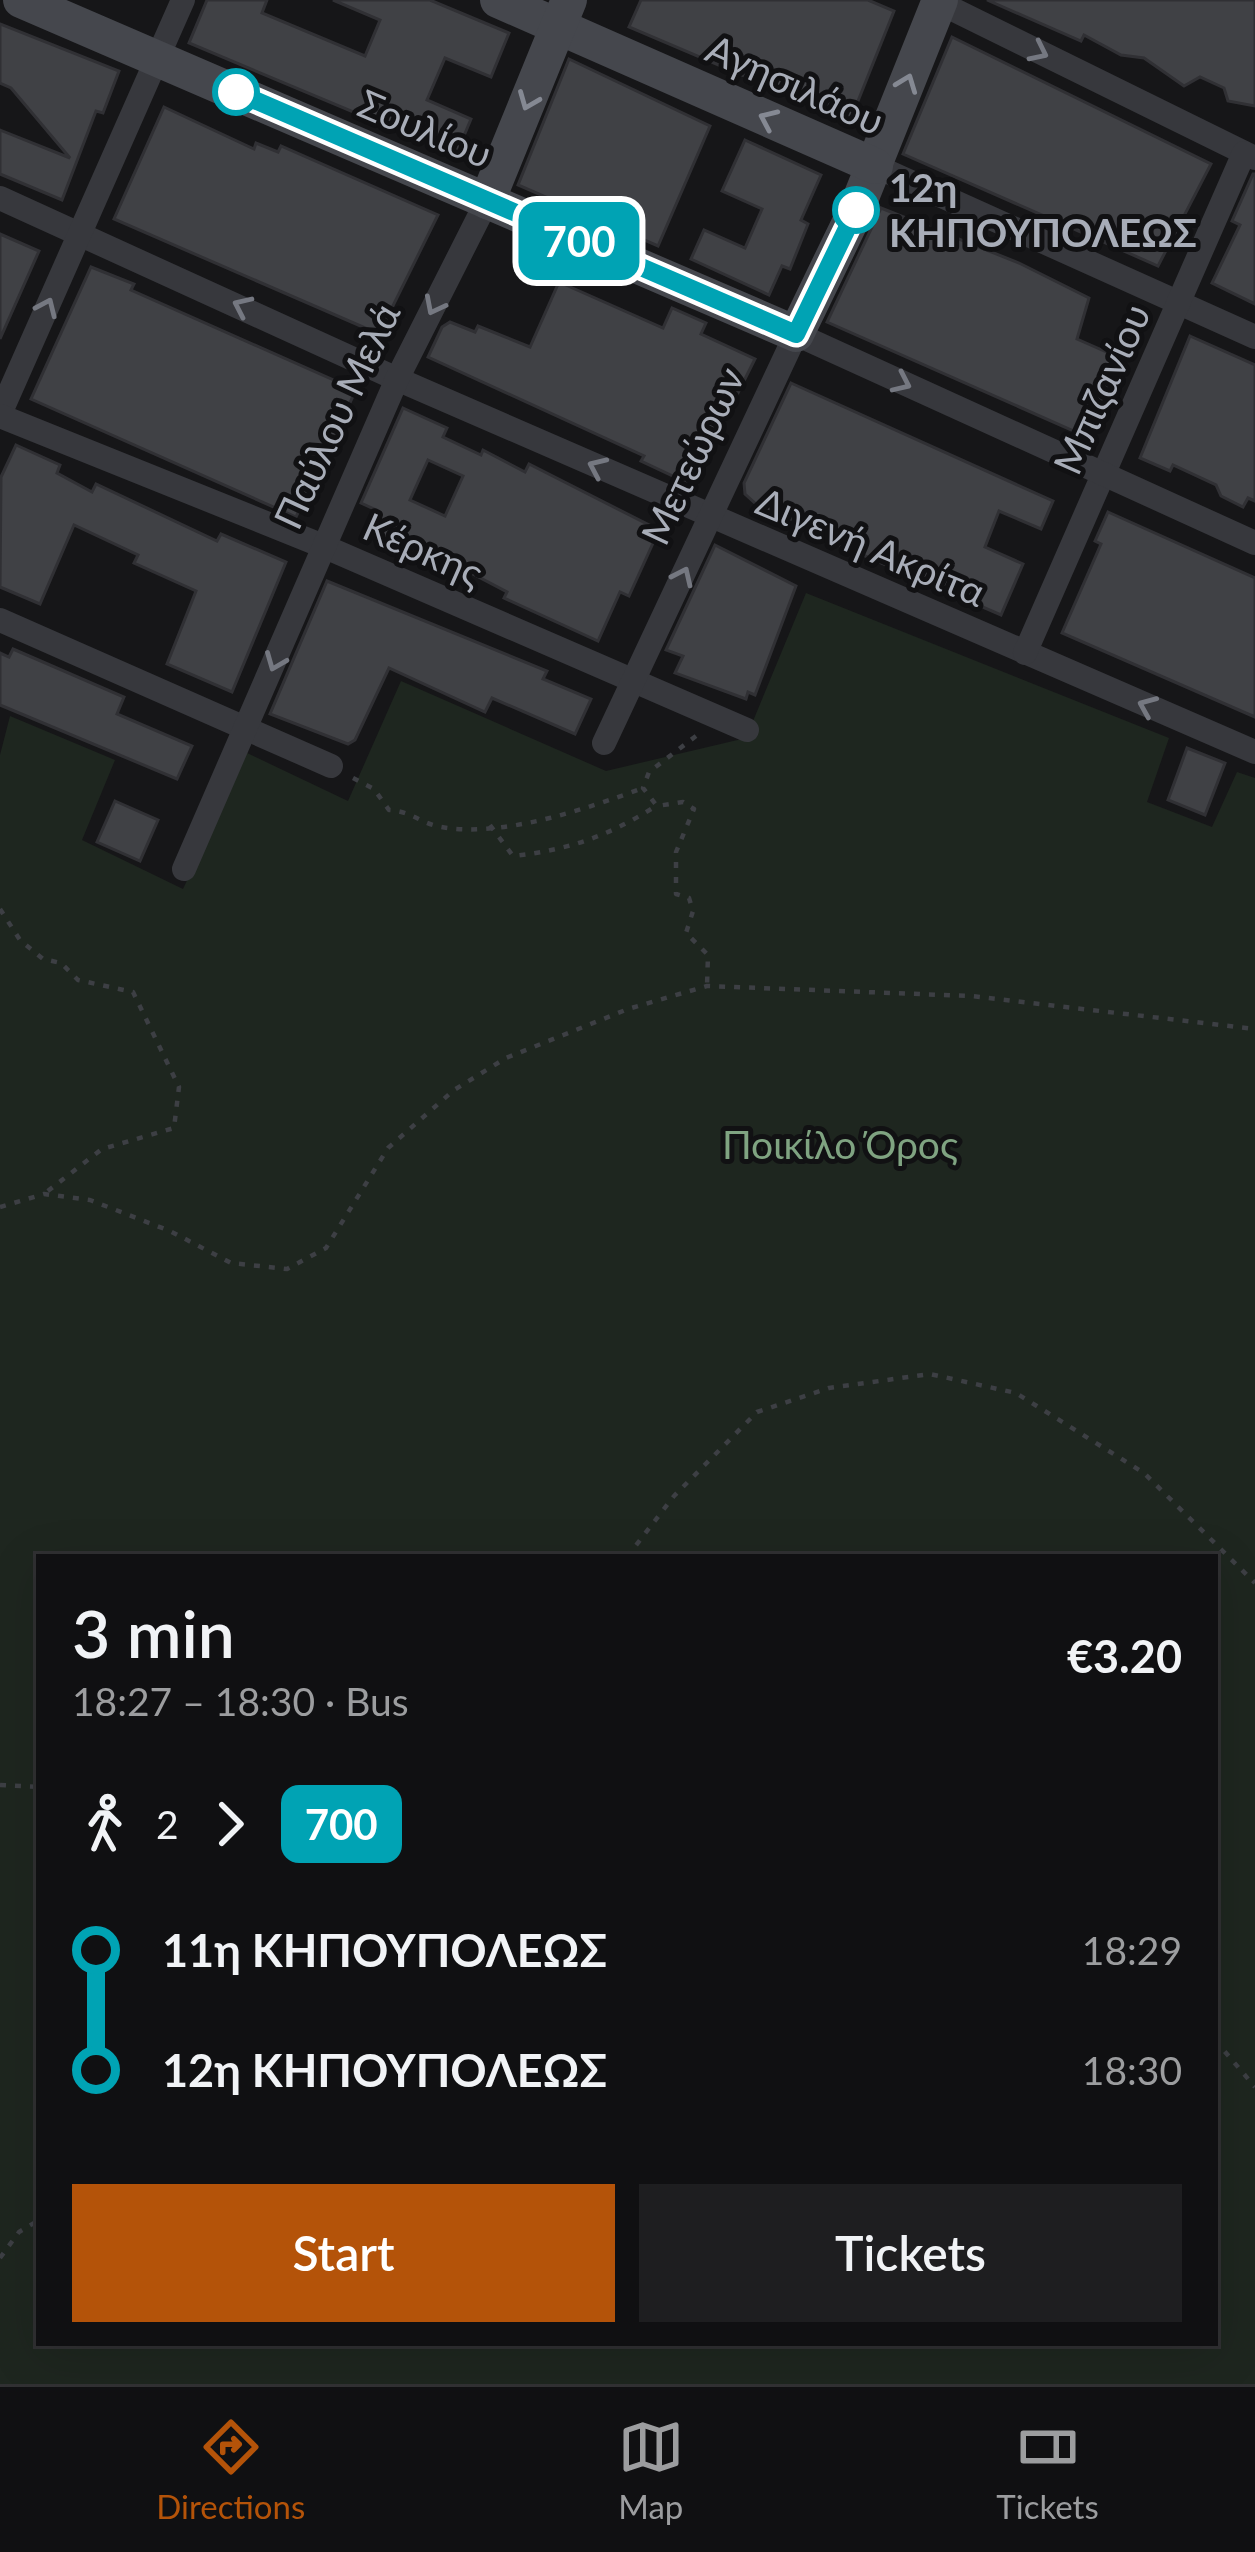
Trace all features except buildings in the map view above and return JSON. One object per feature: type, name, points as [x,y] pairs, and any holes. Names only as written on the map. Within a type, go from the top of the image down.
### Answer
[{"type":"street","name":"Σουλίου","points":[[21,0],[796,334],[1255,542]]},
{"type":"street","points":[[0,415],[183,0]]},
{"type":"street","name":"Αγησιλάου","points":[[498,0],[564,13],[874,166],[1255,338]]},
{"type":"street","points":[[938,1],[1250,155]]},
{"type":"street","name":"Μετεώρων","points":[[604,742],[874,166],[938,1]]},
{"type":"street","name":"Παύλου Μελά","points":[[184,869],[397,379],[487,201],[564,13]]},
{"type":"street","name":"Μπιζανίου","points":[[1025,653],[1178,304],[1250,155]]},
{"type":"street","name":"Διγενή Ακρίτα","points":[[0,198],[397,379],[1255,752]]},
{"type":"street","name":"Κέρκης","points":[[0,415],[323,546],[747,730]]},
{"type":"street","points":[[0,620],[331,766]]},
{"type":"path","points":[[331,766],[374,789],[389,810],[413,811],[438,827],[490,825],[587,809],[643,788],[658,763],[716,716]]},
{"type":"path","points":[[643,788],[657,806]]},
{"type":"path","points":[[490,825],[513,856],[558,852],[618,829],[657,806],[683,802],[694,809],[676,853],[676,894],[689,898],[693,911],[686,933],[708,956],[707,986]]},
{"type":"path","points":[[0,910],[20,940],[43,959],[61,963],[78,980],[133,992],[179,1087],[174,1128],[103,1149],[44,1194],[0,1207]]},
{"type":"path","points":[[44,1194],[90,1200],[170,1231],[231,1263],[286,1269],[326,1248],[388,1148],[454,1090],[506,1058],[628,1009],[707,986],[971,996],[1255,1029]]},
{"type":"path","points":[[629,1554],[674,1496],[757,1412],[829,1388],[930,1374],[1016,1393],[1144,1473],[1255,1582]]},
{"type":"path","points":[[0,1785],[36,1787]]},
{"type":"path","points":[[1218,2044],[1255,2087]]},
{"type":"path","points":[[0,2258],[19,2232],[36,2222]]},
{"type":"green space","name":"Ποικίλο Όρος","points":[[806,593],[1169,738],[1147,802],[1212,827],[1237,772],[1255,778],[1255,2384],[0,2384],[0,755],[10,716],[115,760],[82,840],[183,889],[247,753],[348,801],[401,681],[606,771],[746,738]]},
{"type":"bus line","name":"700","points":[[236,92],[796,334],[856,210]]},
{"type":"place","name":"12η ΚΗΠΟΥΠΟΛΕΩΣ","points":[[856,210]]}]
